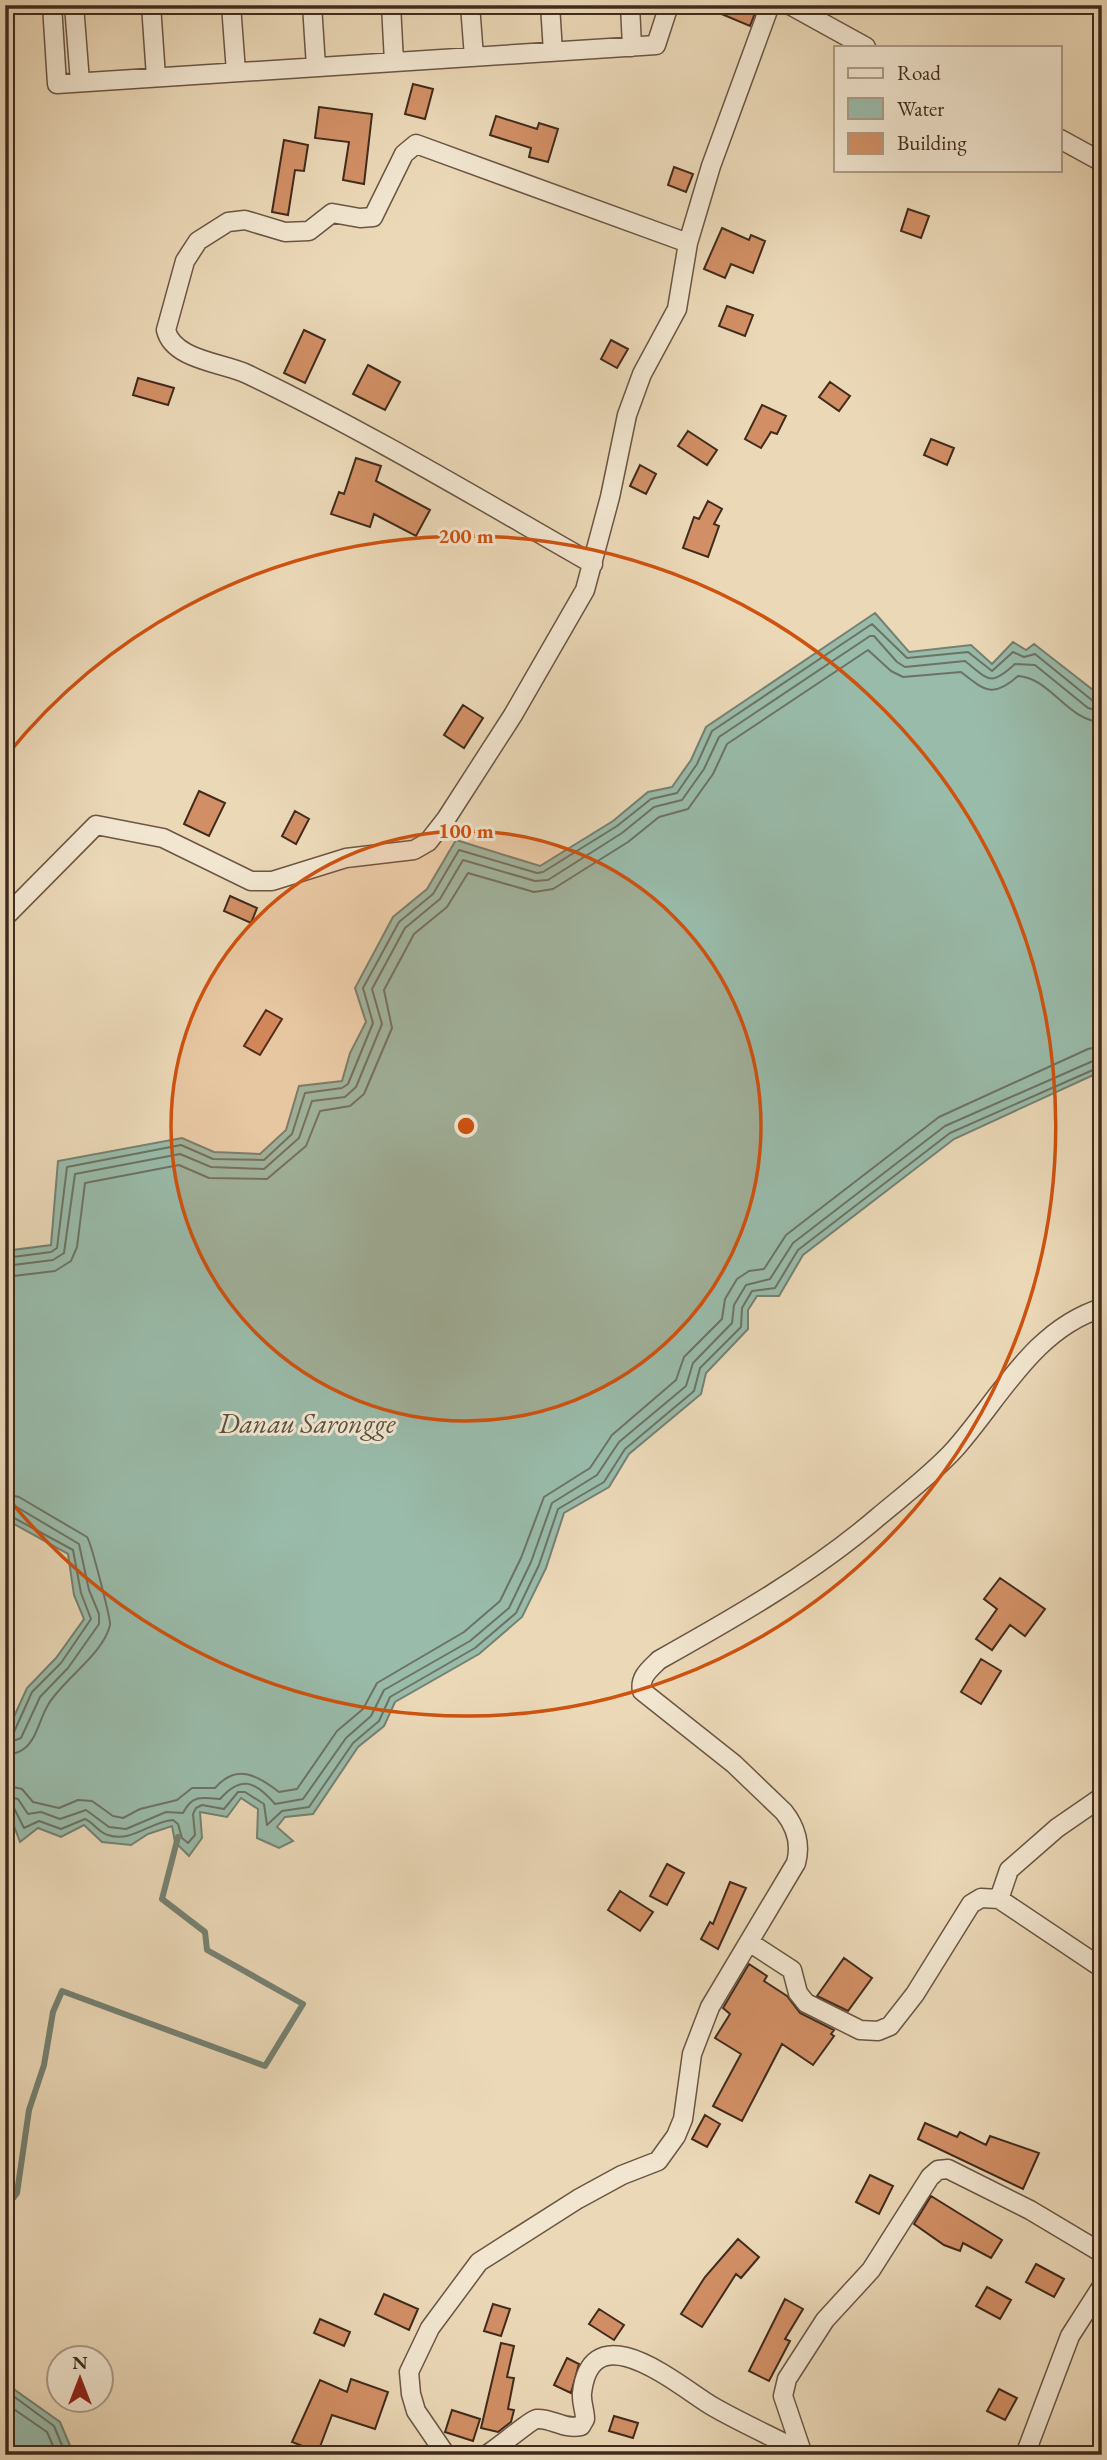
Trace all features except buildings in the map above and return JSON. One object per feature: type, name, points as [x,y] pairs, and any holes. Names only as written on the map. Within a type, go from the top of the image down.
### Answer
[{"type":"street","points":[[52,5],[57,84],[656,45],[669,5]]},
{"type":"street","points":[[74,5],[80,82]]},
{"type":"street","points":[[151,5],[156,77]]},
{"type":"street","points":[[231,5],[236,72]]},
{"type":"street","points":[[312,5],[316,67]]},
{"type":"street","points":[[391,5],[394,62]]},
{"type":"street","points":[[470,5],[474,57]]},
{"type":"street","points":[[550,5],[553,52]]},
{"type":"street","points":[[630,5],[632,47]]},
{"type":"street","points":[[5,917],[96,825],[163,838],[233,875],[251,881],[272,881],[346,858],[414,849],[428,842],[446,819],[513,715],[585,590],[627,415],[642,374],[677,309],[688,243],[723,128],[770,5]]},
{"type":"street","points":[[790,5],[864,46]]},
{"type":"street","points":[[1062,140],[1102,162]]},
{"type":"street","points":[[593,564],[420,464],[245,372],[179,349],[170,341],[166,330],[185,261],[198,241],[228,222],[245,219],[297,233],[309,231],[332,213],[360,218],[373,217],[404,154],[416,144],[688,243]]},
{"type":"street","points":[[446,2455],[416,2412],[411,2394],[409,2372],[430,2328],[479,2262],[578,2199],[622,2175],[658,2161],[676,2136],[682,2119],[690,2064],[702,2024],[796,1863],[798,1843],[791,1821],[763,1789],[734,1763],[642,1692],[640,1684],[659,1660],[821,1561],[876,1519],[953,1451],[1004,1383],[1055,1332],[1073,1320],[1102,1308]]},
{"type":"street","points":[[999,1899],[1009,1870],[1057,1828],[1102,1797]]},
{"type":"street","points":[[749,1942],[792,1970],[798,1993],[820,2013],[860,2030],[878,2031],[890,2026],[915,1994],[971,1904],[981,1898],[999,1899],[1102,1968]]},
{"type":"street","points":[[804,2454],[783,2396],[787,2379],[825,2320],[871,2270],[930,2177],[938,2170],[948,2169],[1030,2210],[1102,2253]]},
{"type":"street","points":[[1024,2455],[1070,2336],[1102,2286]]},
{"type":"street","points":[[486,2455],[532,2421],[539,2419],[569,2428],[581,2426],[585,2419],[582,2391],[592,2368],[608,2355],[619,2354],[658,2370],[712,2406],[804,2454]]},
{"type":"water","name":"Danau Sarongge","points":[[875,613],[909,652],[971,645],[992,664],[1013,642],[1026,650],[1034,644],[1102,697],[1102,1071],[954,1139],[803,1255],[779,1296],[757,1296],[748,1310],[748,1329],[706,1373],[701,1394],[629,1454],[609,1487],[564,1513],[546,1568],[522,1617],[479,1654],[395,1702],[384,1726],[358,1747],[313,1814],[285,1817],[277,1827],[293,1841],[279,1848],[257,1838],[258,1809],[241,1798],[227,1817],[200,1812],[202,1838],[189,1856],[175,1842],[172,1826],[148,1834],[131,1845],[102,1842],[84,1825],[61,1837],[38,1828],[20,1842],[6,1805],[6,1734],[27,1688],[56,1658],[84,1619],[74,1595],[68,1554],[5,1519],[5,1251],[51,1245],[58,1161],[182,1138],[214,1152],[260,1154],[286,1130],[299,1086],[342,1081],[350,1053],[366,1022],[355,988],[393,917],[427,889],[456,840],[540,866],[613,821],[648,792],[672,787],[691,760],[706,727]]},
{"type":"water","points":[[5,2379],[15,2390],[60,2422],[74,2455],[5,2455]]},
{"type":"waterway","points":[[5,2209],[17,2193],[29,2110],[44,2065],[53,2012],[62,1991],[265,2066],[303,2004],[207,1950],[205,1932],[162,1899],[178,1837]]}]
